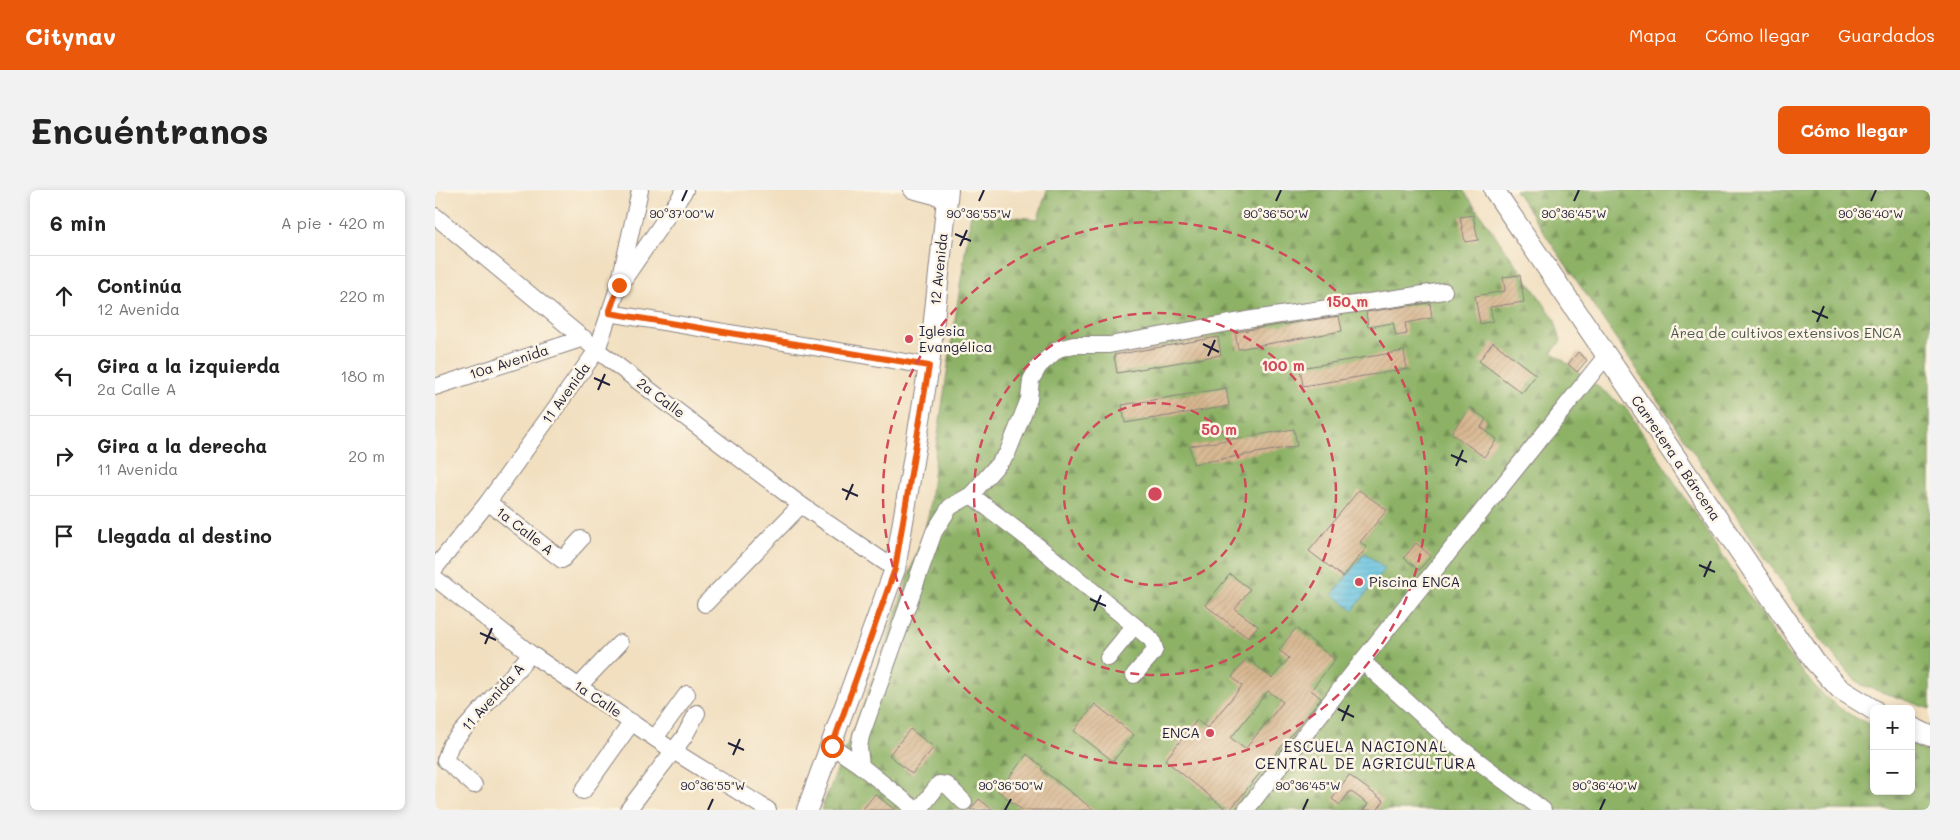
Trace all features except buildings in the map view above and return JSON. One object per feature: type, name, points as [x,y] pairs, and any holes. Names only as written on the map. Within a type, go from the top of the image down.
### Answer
[{"type":"main road","name":"Carretera a Bárcena","points":[[1494,190],[1815,662],[1840,689],[1870,708]]},
{"type":"main road","name":"12 Avenida","points":[[807,810],[832,746],[895,569],[929,366],[947,195]]},
{"type":"main road","points":[[1915,730],[1930,736]]},
{"type":"street","points":[[626,190],[634,215]]},
{"type":"street","name":"11 Avenida","points":[[435,568],[488,502],[597,350],[619,285],[641,190]]},
{"type":"street","points":[[619,285],[685,190]]},
{"type":"street","points":[[912,190],[947,195]]},
{"type":"street","name":"2a Calle","points":[[435,216],[597,350],[801,505],[895,569]]},
{"type":"street","points":[[861,766],[859,747],[861,736],[934,532],[950,507],[971,495],[1007,454],[1029,399],[1031,380],[1039,366],[1057,349],[1074,345],[1109,345],[1246,320],[1444,291]]},
{"type":"street","points":[[609,313],[929,366]]},
{"type":"street","name":"10a Avenida","points":[[435,387],[584,338]]},
{"type":"street","points":[[1245,810],[1606,356]]},
{"type":"street","points":[[971,495],[1039,547],[1152,640],[1155,649],[1134,675]]},
{"type":"street","name":"1a Calle A","points":[[488,502],[562,560],[581,539]]},
{"type":"street","points":[[705,604],[801,505]]},
{"type":"street","name":"1a Calle","points":[[435,578],[531,654],[672,750],[768,810]]},
{"type":"street","points":[[1109,658],[1134,626]]},
{"type":"street","points":[[579,686],[620,643]]},
{"type":"street","name":"11 Avenida A","points":[[473,785],[445,760],[451,744],[531,654]]},
{"type":"street","points":[[1362,661],[1446,737],[1543,810]]},
{"type":"street","points":[[655,738],[687,694]]},
{"type":"street","points":[[628,810],[672,750],[684,737],[697,714]]},
{"type":"street","points":[[583,791],[631,722]]},
{"type":"street","points":[[832,746],[918,810],[939,784],[947,785],[963,802]]},
{"type":"green space","points":[[1047,190],[1463,190],[1554,318],[1561,341],[1552,352],[1626,408],[1785,651],[1814,686],[1834,704],[1845,712],[1870,724],[1870,795],[1915,795],[1915,745],[1930,754],[1930,810],[821,810],[866,699],[929,513],[936,447],[971,213],[1038,219]]},
{"type":"green space","name":"Área de cultivos extensivos ENCA","points":[[1515,190],[1930,190],[1930,709],[1862,685],[1850,675],[1819,637]]},
{"type":"water","name":"Piscina ENCA","points":[[1365,553],[1385,569],[1353,610],[1333,594]]},
{"type":"place","name":"Iglesia Evangélica","points":[[909,339]]},
{"type":"place","name":"Piscina ENCA","points":[[1359,582]]},
{"type":"place","name":"ENCA","points":[[1210,733]]},
{"type":"district","name":"ESCUELA NACIONAL CENTRAL DE AGRICULTURA","points":[[1366,756]]},
{"type":"route","points":[[619,285],[609,313],[929,366],[895,569],[832,746]]}]
